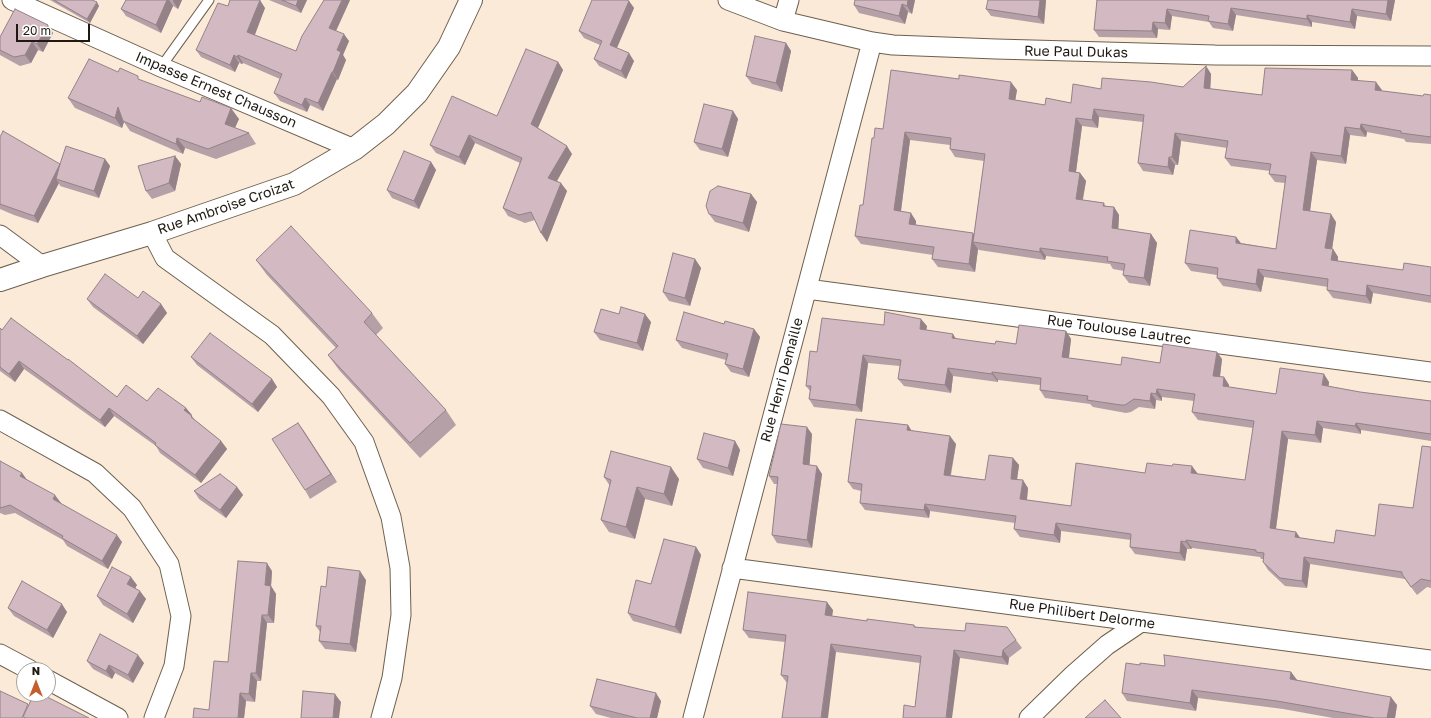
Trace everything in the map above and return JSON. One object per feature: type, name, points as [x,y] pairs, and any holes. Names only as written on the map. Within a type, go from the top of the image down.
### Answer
[{"type":"street","name":"Impasse Ernest Chausson","points":[[12,0],[160,67],[354,149]]},
{"type":"street","name":"Rue Ambroise Croizat","points":[[0,280],[152,233],[294,184],[354,149],[386,124],[417,93],[449,47],[471,0]]},
{"type":"street","name":"Rue Paul Dukas","points":[[728,0],[783,21],[872,42],[893,45],[996,50],[1215,55],[1431,56]]},
{"type":"street","points":[[783,21],[789,0]]},
{"type":"street","name":"Rue Henri Demaille","points":[[692,718],[872,42]]},
{"type":"street","points":[[152,233],[165,258],[272,335],[331,396],[364,442],[391,517],[400,568],[401,615],[392,678],[381,718]]},
{"type":"street","points":[[0,235],[42,266]]},
{"type":"street","name":"Rue Toulouse Lautrec","points":[[807,289],[1431,372]]},
{"type":"street","points":[[0,420],[95,473],[132,508],[169,564],[181,616],[174,666],[154,718]]},
{"type":"street","name":"Rue Philibert Delorme","points":[[732,568],[1431,660]]},
{"type":"street","points":[[1029,718],[1073,674],[1107,645],[1141,622]]},
{"type":"street","points":[[0,654],[16,663]]},
{"type":"street","points":[[56,684],[118,718]]},
{"type":"lane","points":[[160,67],[209,0]]},
{"type":"building","points":[[54,0],[92,0],[97,2],[87,19]]},
{"type":"building","points":[[126,0],[167,0],[156,25],[121,9]]},
{"type":"building","points":[[230,0],[260,0],[247,32],[296,51],[302,36],[324,0],[342,0],[329,28],[344,34],[337,50],[341,52],[318,103],[305,98],[302,105],[274,93],[282,74],[238,55],[237,57],[234,55],[230,65],[196,50],[218,3],[228,6]]},
{"type":"building","points":[[282,0],[298,0],[296,6]]},
{"type":"building","points":[[592,0],[629,1],[610,45],[629,53],[621,71],[594,59],[602,41],[579,31]]},
{"type":"building","points":[[855,0],[908,0],[907,6],[902,4],[899,16],[854,5]]},
{"type":"building","points":[[988,0],[1040,0],[1038,17],[986,9]]},
{"type":"building","points":[[1097,0],[1388,0],[1386,14],[1352,9],[1350,22],[1307,15],[1307,19],[1231,8],[1228,24],[1208,21],[1209,16],[1167,9],[1165,23],[1153,22],[1152,31],[1094,30]]},
{"type":"building","points":[[15,9],[48,25],[37,44],[32,42],[25,55],[14,57],[0,50],[0,37]]},
{"type":"building","points":[[755,36],[786,43],[776,83],[746,76]]},
{"type":"building","points":[[526,49],[558,62],[531,124],[567,146],[548,178],[561,183],[541,233],[531,212],[519,215],[503,208],[522,158],[469,135],[459,157],[430,145],[452,96],[497,116]]},
{"type":"building","points":[[89,59],[118,72],[120,68],[138,76],[138,79],[200,102],[202,97],[231,108],[225,124],[249,133],[208,149],[177,138],[176,144],[123,121],[118,107],[115,118],[68,98]]},
{"type":"building","points":[[1206,66],[1204,88],[1262,95],[1265,68],[1352,70],[1351,80],[1376,82],[1375,90],[1423,96],[1424,94],[1431,95],[1431,137],[1401,133],[1401,131],[1361,124],[1360,129],[1345,127],[1341,156],[1311,152],[1303,210],[1331,214],[1325,248],[1333,249],[1331,260],[1403,270],[1404,263],[1431,267],[1431,296],[1367,285],[1366,296],[1327,290],[1328,279],[1258,269],[1256,284],[1217,278],[1218,268],[1185,263],[1190,230],[1236,237],[1236,243],[1276,249],[1286,176],[1269,174],[1271,164],[1225,158],[1228,141],[1175,133],[1172,157],[1169,157],[1168,167],[1138,163],[1144,115],[1094,109],[1092,120],[1076,118],[1069,171],[1080,173],[1076,199],[1104,203],[1103,206],[1114,207],[1112,228],[1151,234],[1144,278],[1123,275],[1125,264],[1107,261],[1108,257],[1040,248],[1040,252],[973,242],[985,154],[950,149],[951,138],[905,132],[894,210],[911,213],[909,224],[973,233],[969,264],[932,259],[934,247],[855,236],[860,205],[863,205],[872,138],[874,138],[875,128],[883,129],[891,70],[959,79],[959,75],[1011,82],[1009,99],[1045,105],[1046,98],[1071,103],[1073,84],[1101,89],[1102,78],[1151,82],[1183,87]]},
{"type":"building","points":[[704,104],[733,111],[722,149],[694,142]]},
{"type":"building","points":[[3,131],[60,164],[34,216],[0,204],[0,137]]},
{"type":"building","points":[[66,146],[105,159],[94,191],[56,179]]},
{"type":"building","points":[[404,151],[431,162],[414,201],[387,190]]},
{"type":"building","points":[[175,156],[169,183],[146,191],[138,166]]},
{"type":"building","points":[[718,186],[751,194],[743,223],[709,214],[706,206],[710,191]]},
{"type":"building","points":[[291,226],[372,313],[364,322],[446,410],[410,443],[328,355],[338,346],[256,260]]},
{"type":"building","points":[[673,253],[695,259],[685,298],[663,292]]},
{"type":"building","points":[[105,274],[138,298],[143,291],[161,304],[137,336],[87,299]]},
{"type":"building","points":[[621,307],[645,314],[637,343],[594,332],[601,309],[619,314]]},
{"type":"building","points":[[684,312],[724,324],[725,321],[754,329],[743,369],[725,364],[728,354],[676,340]]},
{"type":"building","points":[[885,312],[921,319],[920,329],[953,334],[952,338],[995,344],[996,341],[1016,344],[1019,325],[1066,331],[1062,357],[1121,365],[1122,357],[1160,363],[1163,344],[1217,352],[1213,376],[1224,377],[1223,386],[1276,394],[1280,368],[1324,374],[1322,385],[1360,392],[1431,401],[1431,434],[1356,423],[1355,426],[1317,421],[1315,435],[1282,431],[1270,528],[1296,532],[1295,537],[1334,543],[1336,530],[1375,536],[1379,504],[1413,508],[1422,446],[1431,447],[1431,581],[1421,579],[1411,587],[1402,572],[1304,557],[1302,581],[1280,578],[1263,562],[1264,553],[1256,552],[1256,550],[1186,540],[1186,542],[1181,541],[1180,553],[1130,547],[1131,534],[1056,523],[1054,535],[1014,529],[1016,516],[925,504],[924,510],[860,503],[862,484],[848,482],[856,419],[908,425],[907,430],[950,436],[944,475],[985,480],[989,455],[1013,458],[1011,479],[1023,480],[1020,499],[1071,506],[1076,463],[1145,473],[1147,463],[1172,466],[1173,464],[1192,466],[1191,473],[1245,480],[1254,421],[1192,412],[1195,394],[1157,389],[1156,394],[1151,393],[1150,401],[1134,399],[1125,405],[1121,405],[1087,400],[1088,396],[1040,390],[1041,378],[992,372],[992,374],[948,368],[945,385],[898,379],[901,360],[863,355],[856,405],[809,399],[811,386],[806,386],[810,351],[817,352],[822,318],[884,325]]},
{"type":"building","points":[[11,318],[117,397],[126,385],[147,401],[158,388],[186,408],[184,410],[192,416],[191,417],[221,441],[195,475],[155,445],[156,443],[109,408],[100,420],[19,361],[9,374],[0,367],[0,328],[2,330]]},
{"type":"building","points":[[210,333],[272,379],[252,404],[191,357]]},
{"type":"building","points":[[298,423],[331,474],[305,490],[272,439]]},
{"type":"building","points":[[781,424],[807,427],[803,464],[817,466],[807,540],[772,535],[778,477],[769,476]]},
{"type":"building","points":[[704,433],[735,441],[728,468],[697,459]]},
{"type":"building","points":[[611,451],[671,467],[664,494],[637,487],[626,527],[601,520],[611,480],[604,477]]},
{"type":"building","points":[[0,461],[22,473],[20,476],[55,495],[53,499],[117,535],[102,561],[10,505],[0,508]]},
{"type":"building","points":[[220,474],[237,487],[220,510],[194,491]]},
{"type":"building","points":[[664,539],[696,547],[675,627],[628,613],[636,580],[651,584]]},
{"type":"building","points":[[238,561],[267,563],[265,585],[271,586],[268,615],[262,615],[256,673],[251,673],[249,694],[240,693],[238,718],[193,718],[194,708],[209,710],[214,661],[228,662]]},
{"type":"building","points":[[112,567],[131,577],[127,584],[140,591],[127,614],[97,596]]},
{"type":"building","points":[[328,567],[360,571],[350,644],[319,641],[321,626],[316,626],[321,586],[326,587]]},
{"type":"building","points":[[22,581],[62,604],[47,630],[8,608]]},
{"type":"building","points":[[748,592],[827,602],[825,615],[867,621],[867,619],[914,625],[914,627],[965,631],[966,623],[1007,627],[1016,640],[1003,650],[1002,657],[954,650],[946,718],[903,718],[904,705],[915,707],[921,656],[831,644],[821,718],[782,718],[788,676],[781,675],[786,635],[743,630]]},
{"type":"building","points":[[100,634],[138,655],[128,675],[109,665],[106,671],[87,661]]},
{"type":"building","points":[[1164,655],[1291,672],[1290,679],[1391,697],[1387,718],[1374,718],[1277,701],[1192,690],[1190,703],[1122,693],[1126,663],[1165,666]]},
{"type":"building","points":[[597,679],[656,693],[650,718],[637,718],[590,706]]},
{"type":"building","points":[[0,691],[16,698],[16,702],[24,702],[28,704],[22,718],[0,718]]},
{"type":"building","points":[[303,691],[335,694],[333,718],[301,718]]},
{"type":"building","points":[[1105,700],[1121,718],[1085,718]]},
{"type":"building","points":[[30,702],[56,702],[89,718],[26,718],[23,717]]}]
